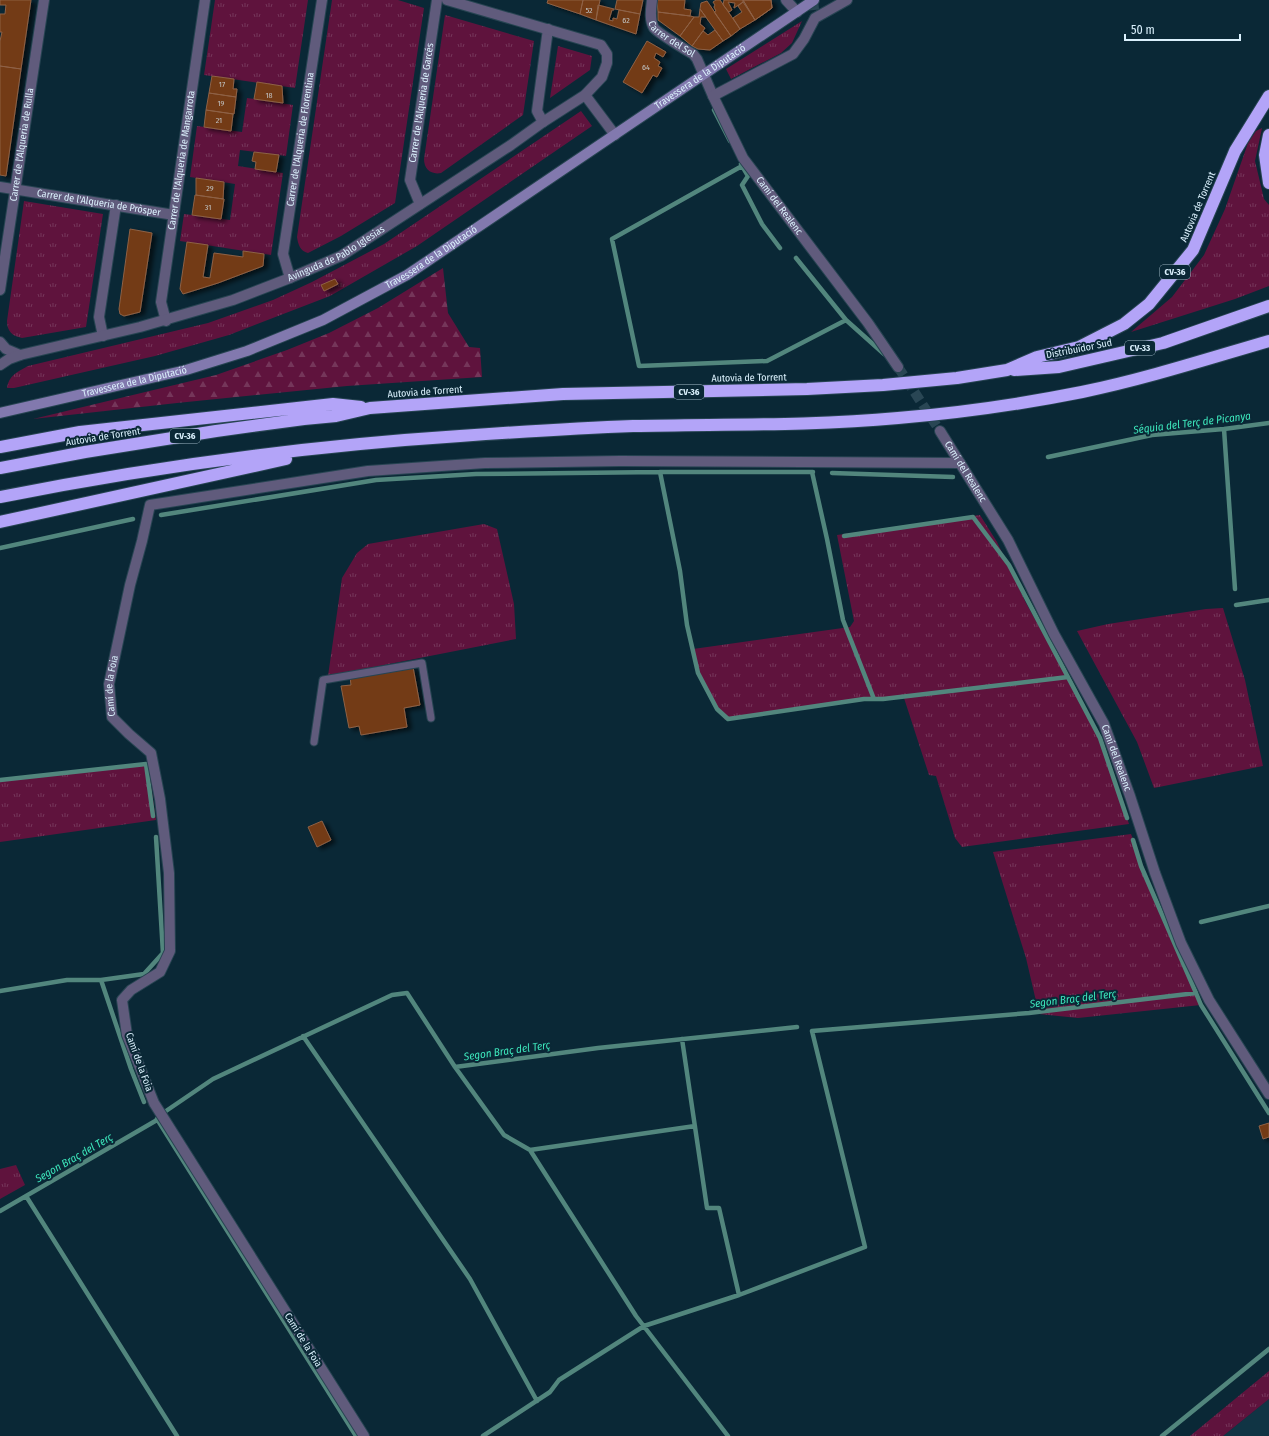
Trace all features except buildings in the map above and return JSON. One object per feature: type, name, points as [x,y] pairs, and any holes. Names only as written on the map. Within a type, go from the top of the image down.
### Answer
[{"type":"highway","name":"Autovia de Torrent","points":[[0,468],[85,452],[216,431],[336,416],[370,408],[563,394],[807,389],[875,385],[956,378],[1007,370],[1038,357],[1079,347],[1124,324],[1149,304],[1193,250],[1235,151],[1269,96]]},
{"type":"highway","points":[[1269,134],[1265,155],[1269,183]]},
{"type":"highway","name":"Distribuïdor Sud","points":[[1007,370],[1059,367],[1163,343],[1269,306]]},
{"type":"highway","points":[[0,497],[91,479],[213,460],[359,444],[459,436],[630,426],[784,424],[897,418],[1010,405],[1085,391],[1178,368],[1269,341]]},
{"type":"highway","points":[[0,447],[80,432],[333,404],[370,408]]},
{"type":"highway","points":[[0,522],[224,472],[359,444]]},
{"type":"street","name":"Carrer de l'Alqueria de Rulla","points":[[0,290],[44,0]]},
{"type":"street","name":"Carrer de l'Alqueria de Mangarrota","points":[[166,321],[161,302],[205,0]]},
{"type":"street","name":"Carrer de l'Alqueria de Florentina","points":[[290,278],[284,254],[322,0]]},
{"type":"street","name":"Carrer de l'Alqueria de Garcés","points":[[420,204],[410,180],[437,0]]},
{"type":"street","points":[[447,0],[548,29],[537,111],[543,122]]},
{"type":"street","name":"Carrer del Sol","points":[[652,0],[650,9],[651,20],[654,28],[693,54],[697,59],[703,74]]},
{"type":"street","points":[[786,0],[796,12]]},
{"type":"street","name":"Travessera de la Diputació","points":[[0,413],[186,370],[247,351],[323,320],[407,275],[814,0]]},
{"type":"street","points":[[713,96],[793,54],[804,39],[815,18],[847,0]]},
{"type":"street","name":"Avinguda de Pablo Iglesias","points":[[0,365],[9,359],[20,355],[166,321],[233,300],[341,256],[585,95],[602,76],[607,63],[607,54],[601,45],[548,29]]},
{"type":"street","name":"Camí del Realenc","points":[[703,74],[743,158],[868,323],[898,367]]},
{"type":"street","points":[[585,95],[615,135]]},
{"type":"street","name":"Carrer de l'Alqueria de Pròsper","points":[[0,188],[174,215]]},
{"type":"street","points":[[103,336],[99,318],[116,205]]},
{"type":"street","points":[[0,342],[6,349],[20,355]]},
{"type":"street","name":"Camí del Realenc","points":[[940,431],[1008,540],[1054,634],[1104,724],[1180,943],[1209,1000],[1269,1094]]},
{"type":"street","name":"Camí de la Foia","points":[[364,1436],[154,1103],[127,1035],[122,1000],[131,990],[160,972],[170,951],[169,873],[160,799],[151,753],[112,717],[109,684],[130,585],[150,505],[368,470],[485,463],[636,461],[960,464]]},
{"type":"lane","points":[[314,742],[323,680],[422,663],[431,718]]},
{"type":"shaded area","points":[[1269,1399],[1269,1436],[1223,1436],[1233,1428]]},
{"type":"green space","points":[[215,0],[308,0],[295,88],[204,75]]},
{"type":"green space","points":[[332,0],[398,0],[424,8],[395,203],[341,236],[308,253],[301,249],[297,237]]},
{"type":"green space","points":[[445,15],[534,41],[523,115],[441,173],[434,173],[425,166],[424,159]]},
{"type":"green space","points":[[802,21],[792,43],[781,53],[731,79],[726,69]]},
{"type":"green space","points":[[558,46],[592,56],[590,70],[550,98]]},
{"type":"green space","points":[[247,98],[293,105],[286,156],[240,150],[238,166],[283,173],[271,255],[180,241],[184,214],[230,220],[235,184],[190,177],[197,126],[242,132]]},
{"type":"green space","points":[[581,111],[592,126],[417,246],[330,296],[229,335],[155,356],[14,388],[7,388],[12,377],[17,372],[28,366],[208,323],[273,300],[312,282],[384,244]]},
{"type":"green space","points":[[1262,128],[1255,161],[1264,199],[1269,205],[1269,286],[1235,299],[1131,332],[1172,297],[1204,255],[1225,209],[1248,143],[1256,131]]},
{"type":"green space","points":[[24,201],[103,214],[86,327],[22,338],[15,336],[9,330],[7,321]]},
{"type":"green space","points":[[443,268],[448,313],[469,347],[480,348],[482,377],[347,386],[33,419],[216,375],[287,350],[329,333],[378,308]]},
{"type":"green space","points":[[980,515],[997,542],[1026,603],[1068,678],[1106,754],[1129,824],[962,847],[955,838],[936,776],[929,775],[904,698],[878,698],[725,720],[703,684],[693,649],[850,627],[854,621],[837,535]]},
{"type":"green space","points":[[484,524],[497,529],[514,604],[516,639],[328,676],[342,578],[357,553],[368,544]]},
{"type":"green space","points":[[1223,608],[1245,680],[1263,766],[1154,788],[1137,742],[1077,631],[1108,624],[1206,609]]},
{"type":"green space","points":[[148,765],[156,820],[0,842],[0,780]]},
{"type":"green space","points":[[1131,834],[1170,937],[1201,1005],[1078,1018],[1039,1014],[1026,958],[993,852]]},
{"type":"green space","points":[[16,1165],[25,1185],[0,1199],[0,1169]]},
{"type":"green space","points":[[1269,1371],[1269,1399],[1223,1436],[1190,1436]]},
{"type":"waterway","name":"Séquia del Terç de Picanya","points":[[714,110],[730,141]]},
{"type":"waterway","name":"Séquia del Terç de Picanya","points":[[741,164],[748,176],[742,185],[762,224],[780,248]]},
{"type":"waterway","points":[[742,166],[612,239],[639,366],[767,361],[846,320]]},
{"type":"waterway","name":"Séquia del Terç de Picanya","points":[[796,258],[846,320],[884,354]]},
{"type":"waterway","name":"Séquia del Terç de Picanya","points":[[1048,457],[1152,435],[1224,429],[1269,423]]},
{"type":"waterway","points":[[1224,429],[1235,589]]},
{"type":"waterway","points":[[660,472],[680,571],[687,625],[698,673],[717,709],[728,719],[864,699],[883,699],[1068,677]]},
{"type":"waterway","points":[[812,472],[843,620],[874,699]]},
{"type":"waterway","points":[[161,515],[376,480],[476,474],[813,472]]},
{"type":"waterway","points":[[832,473],[953,477]]},
{"type":"waterway","points":[[844,536],[973,517],[1009,565],[1100,738],[1127,818]]},
{"type":"waterway","points":[[0,548],[133,519]]},
{"type":"waterway","points":[[1236,605],[1269,600]]},
{"type":"waterway","points":[[0,780],[146,764],[153,816]]},
{"type":"waterway","points":[[101,980],[144,974],[163,953],[156,837]]},
{"type":"waterway","points":[[1133,840],[1141,866],[1196,993]]},
{"type":"waterway","points":[[1201,922],[1269,906]]},
{"type":"waterway","points":[[0,991],[67,980],[101,980],[131,1069],[144,1102]]},
{"type":"waterway","name":"Segon Braç del Terç","points":[[166,1111],[213,1079],[392,995],[407,993],[455,1067],[598,1048],[797,1027]]},
{"type":"waterway","points":[[483,1436],[550,1392],[559,1380],[644,1326],[739,1295],[865,1247],[812,1031],[1029,1013],[1196,993],[1201,1005],[1269,1113]]},
{"type":"waterway","points":[[303,1036],[470,1279],[537,1401]]},
{"type":"waterway","points":[[682,1039],[707,1208],[719,1208],[739,1295]]},
{"type":"waterway","points":[[455,1067],[504,1135],[530,1150],[636,1316],[728,1436]]},
{"type":"waterway","points":[[157,1119],[356,1436]]},
{"type":"waterway","name":"Segon Braç del Terç","points":[[0,1211],[157,1120]]},
{"type":"waterway","points":[[530,1150],[695,1126]]},
{"type":"waterway","points":[[26,1196],[177,1436]]},
{"type":"waterway","points":[[1162,1436],[1269,1349]]},
{"type":"tunnel","points":[[813,0],[815,18]]},
{"type":"tunnel","points":[[898,367],[940,431]]}]
